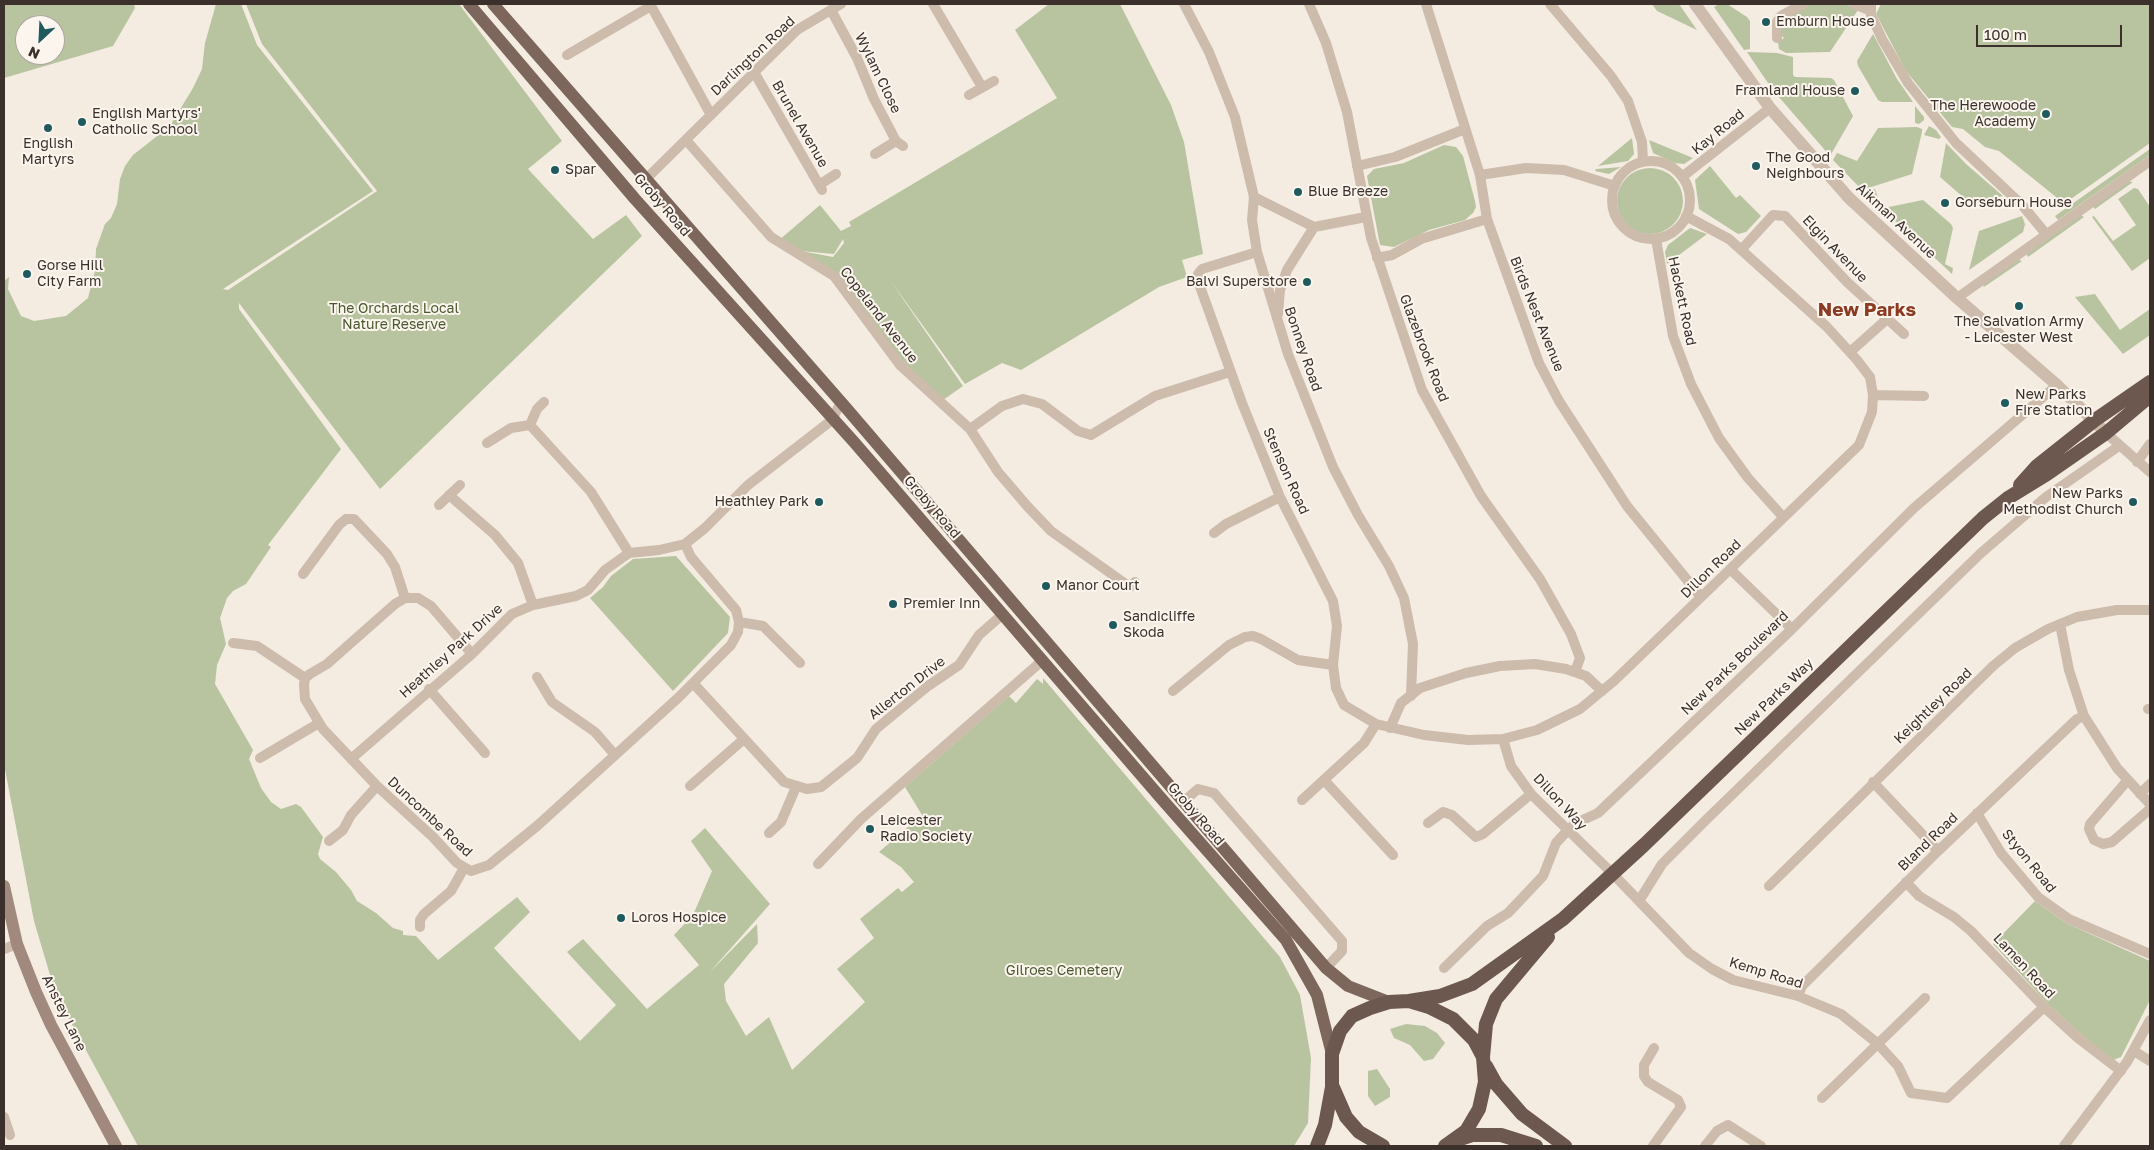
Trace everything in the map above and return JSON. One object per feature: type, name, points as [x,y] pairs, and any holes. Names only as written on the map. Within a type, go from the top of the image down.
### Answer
[{"type":"highway","name":"New Parks Way","points":[[2008,498],[2037,466],[2094,420],[2150,382]]},
{"type":"highway","name":"New Parks Way","points":[[1332,1085],[1332,1054],[1340,1031],[1348,1020],[1370,1008],[1389,1002],[1440,996],[1472,984],[1563,919],[1613,874],[1983,518],[2008,498],[2047,474],[2106,432],[2150,396]]},
{"type":"highway","name":"New Parks Way","points":[[1449,1145],[1466,1131],[1479,1109],[1485,1082],[1483,1060],[1486,1024],[1496,999],[1563,919]]},
{"type":"highway","points":[[1409,1001],[1453,1018],[1474,1040],[1496,1084],[1515,1108],[1528,1120],[1565,1146]]},
{"type":"highway","points":[[1317,1146],[1325,1125],[1332,1085]]},
{"type":"highway","points":[[1332,1085],[1339,1103],[1351,1123],[1372,1141],[1384,1146]]},
{"type":"highway","points":[[1449,1145],[1472,1136],[1501,1135],[1536,1146]]},
{"type":"main road","name":"Groby Road","points":[[469,4],[635,199],[1003,614],[1124,756],[1286,940],[1317,995],[1332,1054]]},
{"type":"main road","name":"Groby Road","points":[[492,4],[841,402],[1326,968],[1348,986],[1389,1002]]},
{"type":"main road","name":"Anstey Lane","points":[[4,886],[17,944],[51,1025],[116,1146]]},
{"type":"street","name":"Darlington Road","points":[[645,180],[797,30],[842,4]]},
{"type":"street","points":[[933,4],[982,87]]},
{"type":"street","name":"Bonney Road","points":[[1184,4],[1208,52],[1235,117],[1254,197],[1252,220],[1257,252],[1295,372],[1333,467],[1358,515],[1389,566],[1404,598],[1414,644],[1411,696]]},
{"type":"street","name":"Glazebrook Road","points":[[1310,4],[1326,43],[1347,112],[1366,217],[1377,258],[1422,390],[1481,496],[1540,579],[1571,634],[1580,658],[1575,672]]},
{"type":"street","name":"Birds Nest Avenue","points":[[1426,4],[1480,175],[1487,219],[1539,363],[1559,401],[1627,506],[1701,597]]},
{"type":"street","points":[[1550,4],[1611,76],[1628,101],[1642,142],[1642,162]]},
{"type":"street","name":"Aikman Avenue","points":[[1695,4],[1770,108],[1849,198],[1957,298],[2057,385],[2106,432]]},
{"type":"street","points":[[1777,38],[1777,22],[1781,16],[1803,4]]},
{"type":"street","points":[[1854,4],[1870,7],[1896,64],[1930,112],[1956,143],[2022,206],[2046,234]]},
{"type":"street","points":[[567,55],[651,5],[711,115]]},
{"type":"street","name":"Wylam Close","points":[[831,10],[858,58],[874,99],[900,144],[876,154]]},
{"type":"street","name":"Brunel Avenue","points":[[754,72],[820,188],[836,174]]},
{"type":"street","points":[[969,95],[994,80]]},
{"type":"street","name":"Kay Road","points":[[1682,177],[1770,108]]},
{"type":"street","points":[[1357,166],[1395,157],[1465,129]]},
{"type":"street","name":"Copeland Avenue","points":[[686,140],[771,236],[834,276],[901,367],[970,429],[998,472],[1028,507],[1052,530],[1130,587],[1135,582]]},
{"type":"street","points":[[1957,298],[2150,161]]},
{"type":"street","points":[[1642,162],[1660,162],[1676,171],[1682,177],[1690,196],[1686,216],[1674,232],[1656,239],[1638,237],[1623,227],[1614,212],[1612,203],[1615,186],[1623,173],[1642,162]]},
{"type":"street","points":[[1480,175],[1526,168],[1564,170],[1615,186]]},
{"type":"street","points":[[1254,197],[1314,227],[1366,217]]},
{"type":"street","name":"Elgin Avenue","points":[[1741,250],[1773,215],[1785,216],[1847,282],[1904,334]]},
{"type":"street","name":"Dillon Road","points":[[1376,724],[1424,735],[1468,740],[1503,739],[1536,730],[1580,709],[1602,691],[1860,445],[1872,412],[1873,395],[1870,377],[1827,327],[1729,239],[1686,216]]},
{"type":"street","points":[[1377,258],[1392,254],[1421,239],[1487,219]]},
{"type":"street","points":[[1278,320],[1280,290],[1287,270],[1314,227]]},
{"type":"street","name":"Hackett Road","points":[[1656,239],[1673,336],[1691,384],[1719,438],[1748,478],[1784,517]]},
{"type":"street","name":"Stenson Road","points":[[1257,252],[1202,269],[1197,277],[1230,372],[1280,497],[1333,600],[1337,626],[1333,664],[1336,688],[1344,705],[1376,724]]},
{"type":"street","points":[[1850,352],[1888,319]]},
{"type":"street","points":[[970,429],[1002,406],[1022,399],[1042,404],[1078,431],[1091,436],[1155,396],[1230,372]]},
{"type":"street","name":"New Parks Boulevard","points":[[1444,968],[1487,926],[1508,913],[1543,876],[1556,844],[1568,830],[1576,823],[1598,813],[1792,629],[1914,508],[2057,385]]},
{"type":"street","points":[[1873,395],[1924,396]]},
{"type":"street","points":[[530,425],[536,409],[544,402]]},
{"type":"street","name":"Heathley Park Drive","points":[[351,759],[429,689],[472,654],[512,614],[533,605],[576,596],[588,590],[605,570],[629,553],[659,550],[685,544],[705,528],[748,485],[832,420],[841,402]]},
{"type":"street","points":[[487,443],[511,428],[530,425]]},
{"type":"street","points":[[530,425],[591,492],[629,553]]},
{"type":"street","points":[[2106,432],[2119,446],[2150,472]]},
{"type":"street","points":[[2137,462],[2150,444]]},
{"type":"street","points":[[1639,901],[1662,864],[1707,818],[1981,553],[2046,497],[2119,446]]},
{"type":"street","points":[[439,505],[460,485]]},
{"type":"street","points":[[449,495],[495,535],[518,563],[533,605]]},
{"type":"street","points":[[1214,534],[1226,524],[1280,497]]},
{"type":"street","points":[[303,574],[335,528],[346,519],[354,519],[387,554],[395,567],[405,598]]},
{"type":"street","points":[[685,544],[691,557],[730,600],[736,610],[739,622],[763,626],[800,663]]},
{"type":"street","points":[[1730,570],[1792,629]]},
{"type":"street","points":[[233,643],[257,646],[306,678],[327,664],[395,604],[405,598],[418,598],[431,606],[472,654]]},
{"type":"street","name":"Keightley Road","points":[[1769,886],[2004,657],[2026,641],[2060,624],[2097,612],[2150,610]]},
{"type":"street","name":"Allerton Drive","points":[[796,787],[807,789],[821,787],[857,758],[876,730],[928,686],[959,665],[979,635],[1003,614]]},
{"type":"street","name":"Duncombe Road","points":[[306,678],[305,699],[319,723],[376,786],[464,868],[471,870],[478,869],[494,861],[615,755],[693,683],[731,645],[738,632],[739,622]]},
{"type":"street","points":[[2060,624],[2069,670],[2084,716],[2106,754],[2127,781],[2150,804]]},
{"type":"street","points":[[1174,691],[1229,645],[1245,637],[1253,636],[1262,639],[1298,660],[1333,664]]},
{"type":"street","points":[[818,864],[861,819],[1043,660]]},
{"type":"street","points":[[1390,728],[1401,703],[1420,688],[1452,677],[1500,666],[1535,664],[1575,672],[1586,676],[1602,691]]},
{"type":"street","points":[[538,676],[552,702],[595,732],[615,755]]},
{"type":"street","points":[[693,683],[784,782],[796,787],[781,822],[769,833]]},
{"type":"street","points":[[429,689],[485,753]]},
{"type":"street","name":"Bland Road","points":[[1798,996],[1802,986],[1938,850],[2077,719],[2084,716]]},
{"type":"street","points":[[260,758],[319,723]]},
{"type":"street","points":[[1302,800],[1364,743],[1376,724]]},
{"type":"street","points":[[690,786],[744,739]]},
{"type":"street","name":"Dillon Way","points":[[1503,739],[1511,766],[1531,794],[1613,874]]},
{"type":"street","points":[[1324,780],[1392,855]]},
{"type":"street","points":[[2127,781],[2090,824],[2089,829],[2094,840],[2103,844],[2112,842],[2150,809]]},
{"type":"street","points":[[1874,782],[1938,850]]},
{"type":"street","points":[[2140,794],[2150,784]]},
{"type":"street","points":[[329,841],[343,830],[351,815],[376,786]]},
{"type":"street","name":"Groby Road","points":[[1184,801],[1198,789],[1214,793],[1342,941],[1342,951],[1326,968]]},
{"type":"street","points":[[1428,823],[1444,812],[1452,815],[1476,836],[1483,834],[1531,794]]},
{"type":"street","name":"Styon Road","points":[[1977,813],[2001,853],[2038,897],[2069,919],[2150,954]]},
{"type":"street","points":[[420,927],[424,914],[451,891],[464,868]]},
{"type":"street","name":"Kemp Road","points":[[1613,874],[1689,953],[1712,969],[1733,980],[1798,996],[1841,1014],[1877,1043],[1898,1066],[1911,1093],[1947,1098],[2044,1007]]},
{"type":"street","name":"Lamen Road","points":[[1906,882],[1919,896],[1954,916],[1971,931],[2044,1007],[2078,1038],[2121,1071]]},
{"type":"street","points":[[4,949],[17,944]]},
{"type":"street","points":[[1822,1098],[1925,998]]},
{"type":"street","points":[[2064,1146],[2121,1071],[2150,1020]]},
{"type":"street","points":[[1652,1146],[1681,1107],[1678,1100],[1648,1082],[1644,1076],[1644,1065],[1654,1048]]},
{"type":"street","points":[[2134,1051],[2150,1061]]},
{"type":"street","points":[[4,1117],[10,1135]]},
{"type":"street","points":[[1705,1146],[1717,1130],[1728,1124],[1761,1146]]},
{"type":"green space","points":[[4,4],[134,4],[135,8],[113,46],[65,60],[65,15],[15,15],[15,65],[48,65],[4,78]]},
{"type":"green space","points":[[216,4],[241,4],[257,45],[373,191],[223,289],[228,290],[377,191],[262,44],[246,4],[459,4],[562,141],[528,169],[593,239],[626,215],[642,236],[380,489],[239,303],[239,309],[341,449],[268,545],[271,547],[246,584],[233,591],[227,598],[220,618],[226,644],[217,665],[215,684],[253,750],[249,759],[261,788],[271,802],[281,809],[296,804],[301,807],[323,837],[318,854],[320,859],[336,872],[351,890],[357,901],[376,913],[393,928],[403,931],[403,935],[416,936],[438,960],[517,897],[530,912],[494,948],[580,1041],[616,1005],[567,952],[583,939],[647,1009],[699,965],[674,935],[693,915],[712,871],[691,841],[705,828],[770,904],[709,973],[757,924],[758,943],[724,984],[726,1001],[746,1036],[769,1017],[792,1070],[865,1002],[837,969],[874,938],[860,919],[898,888],[902,892],[914,882],[901,867],[879,852],[922,815],[905,787],[1009,696],[1016,703],[1037,679],[1043,684],[1043,678],[1280,957],[1300,995],[1311,1058],[1308,1123],[1294,1146],[138,1146],[56,995],[34,921],[4,764],[4,281],[9,277],[8,289],[21,316],[34,321],[66,316],[88,298],[95,271],[96,249],[105,224],[111,218],[117,204],[120,179],[125,166],[133,155],[170,126],[193,88],[202,69],[205,43]]},
{"type":"green space","points":[[1049,4],[1120,4],[1171,105],[1184,142],[1203,254],[1182,260],[1187,277],[1159,287],[1021,370],[1002,363],[965,384],[890,280],[963,386],[943,400],[925,388],[835,278],[778,241],[820,205],[841,231],[851,226],[849,222],[1057,98],[1015,30]],"holes":[[[843,239],[844,243],[833,257],[801,251],[834,254]]]},
{"type":"green space","points":[[1652,4],[1679,4],[1697,30],[1657,11]]},
{"type":"green space","points":[[1719,4],[1727,4],[1750,21],[1750,49],[1744,50],[1714,7]]},
{"type":"green space","points":[[1809,4],[1846,4],[1858,10],[1830,52],[1786,53],[1779,49],[1778,42],[1784,38],[1779,33],[1783,18]]},
{"type":"green space","name":"The Herewoode Academy","points":[[1881,4],[2150,4],[2150,143],[2061,206],[2056,197],[1999,151],[1985,147],[1963,129],[1952,127],[1906,71],[1876,14]]},
{"type":"green space","points":[[1873,34],[1897,79],[1913,102],[1882,102],[1878,100],[1858,66],[1857,61]]},
{"type":"green space","points":[[1747,52],[1777,53],[1793,57],[1793,75],[1795,77],[1831,78],[1834,80],[1853,116],[1830,156],[1772,89]]},
{"type":"green space","points":[[1915,106],[1924,117],[1924,120],[1919,124],[1915,123]]},
{"type":"green space","points":[[1929,126],[1936,130],[1941,137],[1939,139],[1924,135]]},
{"type":"green space","points":[[1917,127],[1922,129],[1922,132],[1912,174],[1862,190],[1833,160],[1837,153],[1857,161],[1878,128]]},
{"type":"green space","points":[[1632,138],[1634,154],[1628,161],[1598,166]]},
{"type":"green space","points":[[1649,140],[1693,158],[1684,164],[1675,163],[1653,153]]},
{"type":"green space","points":[[1946,143],[1966,164],[2003,196],[1971,204],[1940,177]]},
{"type":"green space","points":[[1444,145],[1456,147],[1463,156],[1475,201],[1476,207],[1473,213],[1465,220],[1429,230],[1394,247],[1380,245],[1367,176],[1374,169],[1404,163]]},
{"type":"green space","points":[[2150,149],[2150,155],[2058,220],[2055,216]]},
{"type":"green space","points":[[1710,166],[1736,198],[1740,195],[1761,216],[1746,232],[1738,234],[1699,209],[1695,180]]},
{"type":"green space","points":[[1621,167],[1609,174],[1595,171],[1596,169]]},
{"type":"green space","points":[[1650,168],[1663,171],[1673,178],[1680,188],[1683,201],[1680,214],[1673,224],[1663,231],[1650,234],[1637,231],[1627,224],[1620,214],[1617,201],[1620,188],[1627,178],[1637,171]]},
{"type":"green space","points":[[2125,181],[2133,182],[2095,209],[2092,205]]},
{"type":"green space","points":[[2134,188],[2138,189],[2150,207],[2150,258],[2132,271],[2092,217],[2094,216],[2113,241],[2136,225],[2118,199]]},
{"type":"green space","points":[[1875,189],[1881,207],[1923,200],[1951,224],[1953,228],[1945,264],[1953,268],[1952,274],[1865,193]]},
{"type":"green space","points":[[2079,214],[2084,217],[2028,257],[2026,252]]},
{"type":"green space","points":[[2022,216],[2025,224],[2023,232],[1969,270],[1979,231]]},
{"type":"green space","points":[[1690,228],[1707,234],[1667,264],[1665,252],[1668,245]]},
{"type":"green space","points":[[2016,259],[2022,261],[1984,287],[1982,283]]},
{"type":"green space","points":[[2095,294],[2120,330],[2150,309],[2150,335],[2123,354],[2075,297]]},
{"type":"green space","points":[[676,556],[730,617],[728,633],[673,691],[590,598],[603,587],[611,576],[633,559]]},
{"type":"green space","points":[[2035,901],[2066,923],[2150,961],[2150,1000],[2121,1057],[2113,1060],[2082,1035],[2048,1004],[1993,944]]},
{"type":"green space","points":[[1406,1024],[1425,1026],[1437,1033],[1445,1043],[1433,1059],[1424,1061],[1410,1045],[1394,1038],[1390,1029]]},
{"type":"green space","points":[[1377,1069],[1390,1089],[1390,1097],[1375,1106],[1368,1096],[1368,1071]]},
{"type":"place","name":"Emburn House","points":[[1766,22]]},
{"type":"place","name":"Framland House","points":[[1855,91]]},
{"type":"place","name":"The Herewoode Academy","points":[[2046,114]]},
{"type":"place","name":"English Martyrs' Catholic School","points":[[82,122]]},
{"type":"place","name":"English Martyrs","points":[[48,128]]},
{"type":"place","name":"The Good Neighbours","points":[[1756,166]]},
{"type":"place","name":"Spar","points":[[555,170]]},
{"type":"place","name":"Blue Breeze","points":[[1298,192]]},
{"type":"place","name":"Gorseburn House","points":[[1945,203]]},
{"type":"place","name":"Gorse Hill City Farm","points":[[27,274]]},
{"type":"place","name":"Balvi Superstore","points":[[1307,282]]},
{"type":"place","name":"The Salvation Army - Leicester West","points":[[2019,306]]},
{"type":"place","name":"New Parks Fire Station","points":[[2005,403]]},
{"type":"place","name":"Heathley Park","points":[[819,502]]},
{"type":"place","name":"New Parks Methodist Church","points":[[2133,502]]},
{"type":"place","name":"Manor Court","points":[[1046,586]]},
{"type":"place","name":"Premier Inn","points":[[893,604]]},
{"type":"place","name":"Sandicliffe Skoda","points":[[1113,625]]},
{"type":"place","name":"Leicester Radio Society","points":[[870,829]]},
{"type":"place","name":"Loros Hospice","points":[[621,918]]},
{"type":"district","name":"New Parks","points":[[1867,310]]},
{"type":"park label","name":"The Orchards Local Nature Reserve","points":[[394,318]]},
{"type":"park label","name":"Gilroes Cemetery","points":[[1064,971]]}]
